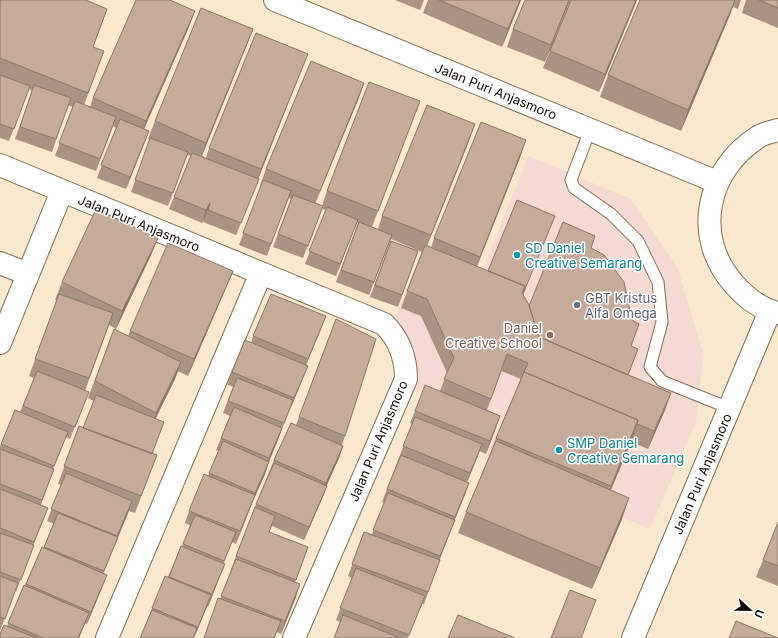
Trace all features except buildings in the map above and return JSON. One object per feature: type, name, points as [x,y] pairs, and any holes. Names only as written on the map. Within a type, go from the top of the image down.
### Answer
[{"type":"street","name":"Jalan Puri Anjasmoro","points":[[275,0],[717,182]]},
{"type":"street","points":[[774,312],[743,295],[723,272],[711,243],[709,212],[717,182],[734,156],[759,136],[778,130]]},
{"type":"street","name":"Jalan Puri Anjasmoro","points":[[0,165],[384,324],[399,344],[406,372],[406,379],[294,638]]},
{"type":"street","name":"Jalan Puri Anjasmoro","points":[[0,343],[62,191]]},
{"type":"street","points":[[0,263],[28,274]]},
{"type":"street","points":[[106,638],[261,273]]},
{"type":"street","name":"Jalan Puri Anjasmoro","points":[[633,638],[729,408],[774,312]]},
{"type":"lane","points":[[590,130],[571,180],[571,184],[580,194],[611,214],[638,241],[658,282],[662,322],[650,367],[662,381],[729,408]]},
{"type":"shaded area","name":"Daniel Creative School","points":[[528,156],[631,199],[678,269],[703,353],[696,422],[650,529],[485,460],[499,425],[409,387],[414,374],[396,316],[419,257],[479,280]]},
{"type":"place","name":"SD Daniel Creative Semarang","points":[[517,255]]},
{"type":"place","name":"GBT Kristus Alfa Omega","points":[[577,305]]},
{"type":"place","name":"Daniel Creative School","points":[[550,335]]},
{"type":"place","name":"SMP Daniel Creative Semarang","points":[[559,450]]}]
